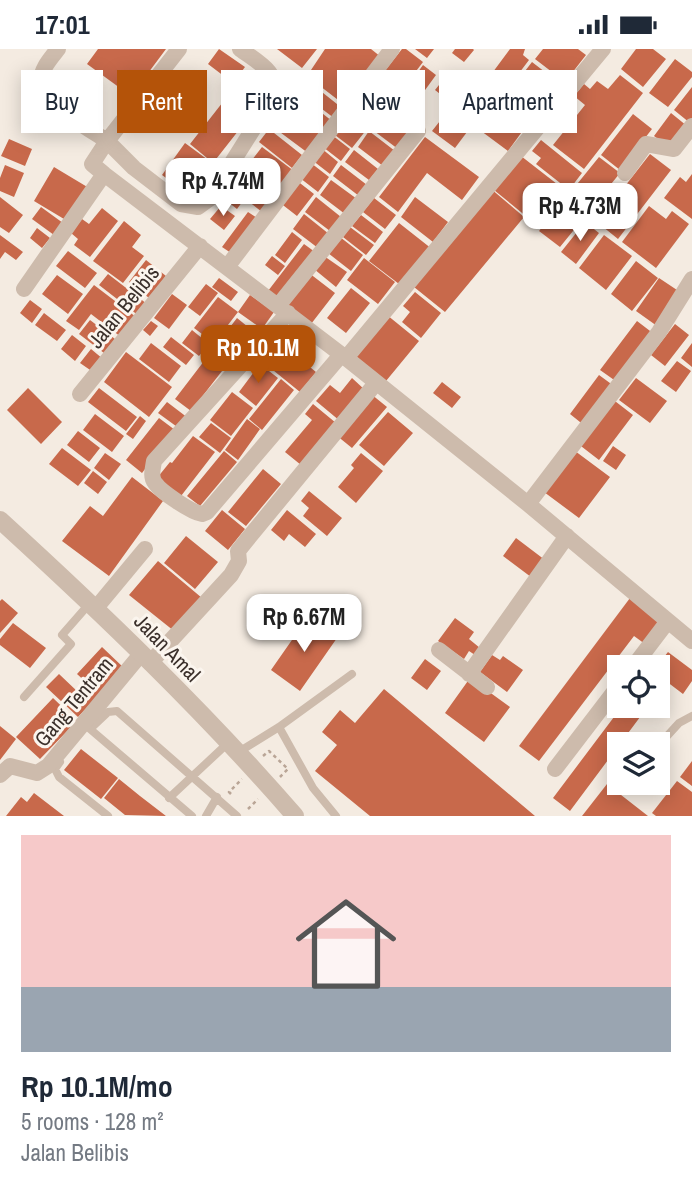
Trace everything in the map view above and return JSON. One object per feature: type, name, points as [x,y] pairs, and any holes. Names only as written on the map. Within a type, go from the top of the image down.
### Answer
[{"type":"street","points":[[179,49],[92,164],[344,357],[567,536],[692,641]]},
{"type":"street","points":[[49,52],[40,85],[45,95],[107,141],[134,168],[181,204],[192,207],[205,203],[277,88],[271,73],[240,49]]},
{"type":"street","points":[[228,267],[392,49]]},
{"type":"street","points":[[416,133],[283,309],[154,461],[152,476],[155,483],[191,510],[202,514],[207,512],[344,357],[603,49]]},
{"type":"street","points":[[625,173],[646,144],[674,149],[692,126]]},
{"type":"street","points":[[24,289],[104,174]]},
{"type":"street","name":"Jalan Belibis","points":[[80,394],[200,246]]},
{"type":"street","points":[[528,505],[659,332],[692,279]]},
{"type":"street","points":[[145,658],[231,575],[239,561],[239,551],[246,541],[376,383]]},
{"type":"street","name":"Jalan Amal","points":[[2,522],[93,605],[233,748],[295,816]]},
{"type":"street","points":[[469,674],[567,536]]},
{"type":"street","points":[[93,605],[145,549]]},
{"type":"street","points":[[642,655],[668,621]]},
{"type":"street","points":[[439,650],[487,687]]},
{"type":"street","name":"Gang Tentram","points":[[0,775],[10,766],[37,773],[48,766],[145,658]]},
{"type":"street","points":[[555,769],[607,701]]},
{"type":"lane","points":[[24,697],[71,644],[62,635],[93,605]]},
{"type":"lane","points":[[169,798],[193,776],[233,748],[279,727],[352,674]]},
{"type":"lane","points":[[108,816],[55,772],[55,767],[90,729],[108,712],[115,710],[237,816]]},
{"type":"lane","points":[[670,733],[679,723],[692,716]]},
{"type":"lane","points":[[279,727],[313,788],[335,816]]},
{"type":"lane","points":[[90,729],[192,816]]},
{"type":"lane","points":[[206,816],[217,797]]},
{"type":"path","points":[[269,751],[277,759]]},
{"type":"building","points":[[98,49],[166,49],[150,70],[117,70],[117,86],[103,76],[103,70],[95,70],[87,64]]},
{"type":"building","points":[[219,49],[245,67],[243,70],[221,70],[221,74],[208,64]]},
{"type":"building","points":[[277,49],[317,49],[302,68]]},
{"type":"building","points":[[325,49],[371,49],[381,57],[370,70],[337,70],[337,99],[323,88],[323,70],[311,70]]},
{"type":"building","points":[[402,49],[406,49],[423,62],[417,70],[386,70]]},
{"type":"building","points":[[415,49],[434,49],[427,58]]},
{"type":"building","points":[[455,49],[474,50],[464,62],[452,53]]},
{"type":"building","points":[[510,49],[525,49],[523,55],[529,60],[521,70],[494,70]]},
{"type":"building","points":[[543,49],[578,49],[586,55],[574,70],[549,70],[535,59]]},
{"type":"building","points":[[636,49],[653,49],[666,59],[643,87],[621,69]]},
{"type":"building","points":[[675,59],[692,72],[692,77],[668,107],[649,93]]},
{"type":"building","points":[[532,62],[542,70],[526,70]]},
{"type":"building","points":[[423,65],[436,75],[425,90],[425,70],[419,70]]},
{"type":"building","points":[[620,75],[643,93],[584,169],[553,145],[563,133],[577,133],[577,115],[585,105],[577,98],[577,92],[584,84],[590,89],[597,81],[608,89]]},
{"type":"building","points":[[692,87],[692,120],[690,123],[674,110]]},
{"type":"building","points":[[323,93],[337,104],[337,114],[334,118],[323,110]]},
{"type":"building","points":[[221,104],[221,133],[237,133],[213,163],[190,144],[199,133],[207,133],[207,122]]},
{"type":"building","points":[[671,113],[687,126],[670,148],[654,136]]},
{"type":"building","points":[[323,114],[332,121],[323,133]]},
{"type":"building","points":[[633,114],[652,129],[620,170],[601,155]]},
{"type":"building","points":[[439,122],[439,133],[466,133],[455,148],[432,131]]},
{"type":"building","points":[[337,124],[337,133],[364,133],[352,148],[331,132]]},
{"type":"building","points":[[266,133],[274,133],[302,155],[292,168],[259,142]]},
{"type":"building","points":[[281,133],[323,133],[308,153]]},
{"type":"building","points":[[368,133],[372,133],[395,151],[383,166],[358,147]]},
{"type":"building","points":[[377,133],[410,133],[398,149]]},
{"type":"building","points":[[484,133],[521,133],[508,151]]},
{"type":"building","points":[[332,135],[350,149],[341,161],[323,147]]},
{"type":"building","points":[[425,137],[479,177],[462,200],[427,173],[398,212],[379,197]]},
{"type":"building","points":[[9,139],[32,149],[25,166],[1,156]]},
{"type":"building","points":[[541,140],[582,173],[569,190],[536,164],[541,158],[532,151]]},
{"type":"building","points":[[185,143],[219,168],[201,192],[182,177],[176,185],[162,175]]},
{"type":"building","points":[[262,147],[294,171],[273,199],[241,174]]},
{"type":"building","points":[[321,148],[338,162],[330,174],[312,160]]},
{"type":"building","points":[[354,150],[378,169],[369,180],[345,162]]},
{"type":"building","points":[[650,154],[671,170],[618,239],[597,222]]},
{"type":"building","points":[[521,156],[566,191],[538,226],[494,190]]},
{"type":"building","points":[[599,157],[620,173],[560,247],[539,231]]},
{"type":"building","points":[[311,163],[329,177],[318,192],[300,178]]},
{"type":"building","points":[[5,165],[24,173],[14,197],[0,191],[0,178]]},
{"type":"building","points":[[341,165],[367,185],[359,196],[333,176]]},
{"type":"building","points":[[54,167],[89,188],[69,222],[34,201]]},
{"type":"building","points":[[692,174],[692,219],[664,198],[680,177],[686,182]]},
{"type":"building","points":[[296,180],[314,194],[297,216],[279,202]]},
{"type":"building","points":[[331,180],[357,199],[345,214],[320,195]]},
{"type":"building","points":[[231,187],[245,198],[237,209],[223,198]]},
{"type":"building","points":[[490,188],[524,217],[445,312],[414,287]]},
{"type":"building","points":[[255,191],[270,202],[262,212],[248,201]]},
{"type":"building","points":[[0,197],[23,215],[9,233],[0,227]]},
{"type":"building","points":[[316,197],[341,217],[330,231],[305,212]]},
{"type":"building","points":[[415,197],[448,222],[433,242],[401,217]]},
{"type":"building","points":[[374,198],[396,215],[385,229],[363,212]]},
{"type":"building","points":[[221,206],[235,216],[224,230],[210,219]]},
{"type":"building","points":[[649,206],[666,219],[672,211],[689,224],[656,268],[622,242]]},
{"type":"building","points":[[41,207],[63,223],[54,235],[32,219]]},
{"type":"building","points":[[102,208],[118,221],[90,257],[74,245],[78,239],[71,233],[82,219],[89,224]]},
{"type":"building","points":[[248,212],[260,220],[234,255],[222,247]]},
{"type":"building","points":[[304,214],[329,234],[318,248],[293,229]]},
{"type":"building","points":[[361,215],[383,232],[375,243],[352,226]]},
{"type":"building","points":[[124,221],[141,235],[132,247],[144,256],[123,283],[93,261]]},
{"type":"building","points":[[585,222],[599,233],[576,264],[561,252]]},
{"type":"building","points":[[399,223],[432,249],[403,287],[369,261]]},
{"type":"building","points":[[350,227],[374,245],[366,255],[343,237]]},
{"type":"building","points":[[37,228],[50,238],[42,248],[30,238]]},
{"type":"building","points":[[292,232],[302,240],[285,263],[275,255]]},
{"type":"building","points":[[0,235],[23,252],[16,260],[5,252],[0,259]]},
{"type":"building","points":[[604,235],[632,256],[606,290],[579,268]]},
{"type":"building","points":[[340,237],[363,255],[351,271],[328,253]]},
{"type":"building","points":[[304,244],[315,252],[278,299],[268,291]]},
{"type":"building","points":[[68,251],[97,273],[85,288],[56,266]]},
{"type":"building","points":[[272,256],[285,266],[278,275],[265,265]]},
{"type":"building","points":[[324,256],[347,272],[336,287],[314,269]]},
{"type":"building","points":[[364,258],[395,282],[378,304],[347,280]]},
{"type":"building","points":[[146,260],[166,276],[149,298],[129,282]]},
{"type":"building","points":[[636,261],[658,278],[632,311],[611,294]]},
{"type":"building","points":[[309,273],[335,293],[311,324],[285,305]]},
{"type":"building","points":[[108,274],[147,304],[139,316],[99,285]]},
{"type":"building","points":[[57,275],[83,294],[68,314],[42,294]]},
{"type":"building","points":[[219,278],[238,292],[231,301],[212,287]]},
{"type":"building","points":[[659,278],[680,292],[657,326],[636,311]]},
{"type":"building","points":[[206,284],[218,293],[200,316],[188,307]]},
{"type":"building","points":[[94,285],[136,317],[121,337],[91,314],[79,330],[66,321]]},
{"type":"building","points":[[351,288],[370,303],[346,333],[327,318]]},
{"type":"building","points":[[415,292],[441,313],[421,338],[402,322],[410,312],[403,306]]},
{"type":"building","points":[[172,294],[187,305],[169,329],[154,318]]},
{"type":"building","points":[[250,295],[274,312],[262,329],[238,312]]},
{"type":"building","points":[[218,297],[238,312],[214,343],[194,328]]},
{"type":"building","points":[[30,300],[42,309],[32,323],[20,313]]},
{"type":"building","points":[[44,313],[66,330],[57,341],[35,325]]},
{"type":"building","points":[[387,315],[419,341],[386,381],[354,355]]},
{"type":"building","points":[[237,318],[253,331],[191,411],[175,399]]},
{"type":"building","points":[[90,320],[115,339],[104,353],[79,334]]},
{"type":"building","points":[[151,321],[158,326],[150,336],[143,330]]},
{"type":"building","points":[[637,321],[654,334],[617,382],[600,370]]},
{"type":"building","points":[[675,324],[689,335],[665,366],[651,355]]},
{"type":"building","points":[[192,330],[209,344],[199,356],[182,343]]},
{"type":"building","points":[[72,335],[86,346],[75,361],[61,349]]},
{"type":"building","points":[[171,337],[194,355],[186,365],[163,347]]},
{"type":"building","points":[[279,342],[316,372],[300,392],[263,362]]},
{"type":"building","points":[[151,343],[181,366],[169,382],[139,359]]},
{"type":"building","points":[[692,343],[692,367],[681,358]]},
{"type":"building","points":[[91,349],[103,359],[93,372],[80,363]]},
{"type":"building","points":[[126,352],[172,387],[149,417],[104,382]]},
{"type":"building","points":[[677,361],[691,371],[676,392],[661,381]]},
{"type":"building","points":[[260,364],[278,378],[256,406],[239,392]]},
{"type":"building","points":[[599,375],[614,386],[585,426],[570,414]]},
{"type":"building","points":[[352,378],[365,390],[340,421],[316,401],[330,385],[340,393]]},
{"type":"building","points":[[636,378],[667,401],[650,423],[619,400]]},
{"type":"building","points":[[281,379],[294,390],[262,430],[249,419]]},
{"type":"building","points":[[442,382],[461,397],[452,408],[433,393]]},
{"type":"building","points":[[28,388],[62,422],[41,444],[7,410]]},
{"type":"building","points":[[99,388],[137,417],[126,431],[88,402]]},
{"type":"building","points":[[232,392],[253,408],[231,436],[210,420]]},
{"type":"building","points":[[371,394],[387,407],[352,448],[336,435]]},
{"type":"building","points":[[611,398],[633,415],[599,460],[577,443]]},
{"type":"building","points":[[167,402],[188,418],[180,429],[158,413]]},
{"type":"building","points":[[313,404],[336,423],[301,465],[285,452],[312,420],[305,414]]},
{"type":"building","points":[[388,412],[413,433],[384,466],[359,445]]},
{"type":"building","points":[[95,414],[124,436],[112,452],[83,430]]},
{"type":"building","points":[[140,416],[146,421],[133,439],[126,434]]},
{"type":"building","points":[[159,418],[175,430],[142,473],[126,460]]},
{"type":"building","points":[[247,419],[260,429],[238,460],[225,450]]},
{"type":"building","points":[[211,423],[231,438],[220,453],[199,437]]},
{"type":"building","points":[[78,431],[100,448],[89,462],[67,445]]},
{"type":"building","points":[[193,436],[215,452],[181,496],[157,478]]},
{"type":"building","points":[[613,446],[626,455],[616,470],[603,461]]},
{"type":"building","points":[[62,448],[91,470],[78,486],[49,464]]},
{"type":"building","points":[[224,451],[237,462],[200,506],[187,496]]},
{"type":"building","points":[[575,451],[610,477],[579,518],[544,492]]},
{"type":"building","points":[[105,453],[121,464],[109,480],[94,468]]},
{"type":"building","points":[[361,453],[383,471],[356,503],[338,487],[354,468],[351,465]]},
{"type":"building","points":[[263,469],[281,484],[246,526],[228,512]]},
{"type":"building","points":[[93,471],[107,482],[98,494],[84,483]]},
{"type":"building","points":[[132,477],[163,501],[109,576],[62,541],[90,506],[103,516]]},
{"type":"building","points":[[309,491],[342,518],[327,536],[303,516],[309,508],[301,501]]},
{"type":"building","points":[[222,510],[245,529],[228,550],[205,531]]},
{"type":"building","points":[[287,510],[316,534],[305,547],[289,534],[284,541],[271,530]]},
{"type":"building","points":[[186,536],[218,562],[195,589],[164,563]]},
{"type":"building","points":[[516,538],[545,560],[531,577],[503,556]]},
{"type":"building","points":[[158,561],[202,598],[174,631],[129,595]]},
{"type":"building","points":[[630,598],[662,622],[645,644],[634,636],[620,655],[607,655],[607,672],[539,761],[519,746]]},
{"type":"building","points":[[2,599],[18,613],[0,633],[0,601]]},
{"type":"building","points":[[308,617],[337,638],[300,691],[271,670]]},
{"type":"building","points":[[455,618],[474,632],[469,639],[480,648],[475,655],[469,651],[464,659],[438,641]]},
{"type":"building","points":[[13,623],[46,648],[30,668],[0,645],[0,639]]},
{"type":"building","points":[[102,647],[124,668],[78,717],[46,687],[59,674],[79,693],[88,684],[77,674]]},
{"type":"building","points":[[668,652],[692,670],[692,681],[683,694],[670,684],[670,655],[666,655]]},
{"type":"building","points":[[492,655],[500,660],[503,656],[523,670],[507,692],[480,672]]},
{"type":"building","points":[[425,659],[441,671],[427,690],[411,678]]},
{"type":"building","points":[[470,678],[510,707],[484,742],[445,713]]},
{"type":"building","points":[[384,689],[535,816],[370,816],[315,771],[337,745],[322,732],[340,710],[355,723]]},
{"type":"building","points":[[53,698],[77,721],[40,759],[16,737]]},
{"type":"building","points":[[613,718],[639,718],[629,732],[607,732],[607,761],[570,811],[553,798]]},
{"type":"building","points":[[0,726],[16,739],[0,760]]},
{"type":"building","points":[[81,749],[118,778],[101,799],[64,770]]},
{"type":"building","points":[[692,761],[692,786],[680,777]]},
{"type":"building","points":[[119,779],[166,816],[125,815],[104,798]]},
{"type":"building","points":[[677,781],[692,792],[692,816],[656,816],[652,813],[666,795],[670,795],[670,790]]},
{"type":"building","points":[[607,784],[607,795],[621,795],[648,816],[582,816]]},
{"type":"building","points":[[34,793],[64,816],[6,816],[21,797],[27,802]]}]
